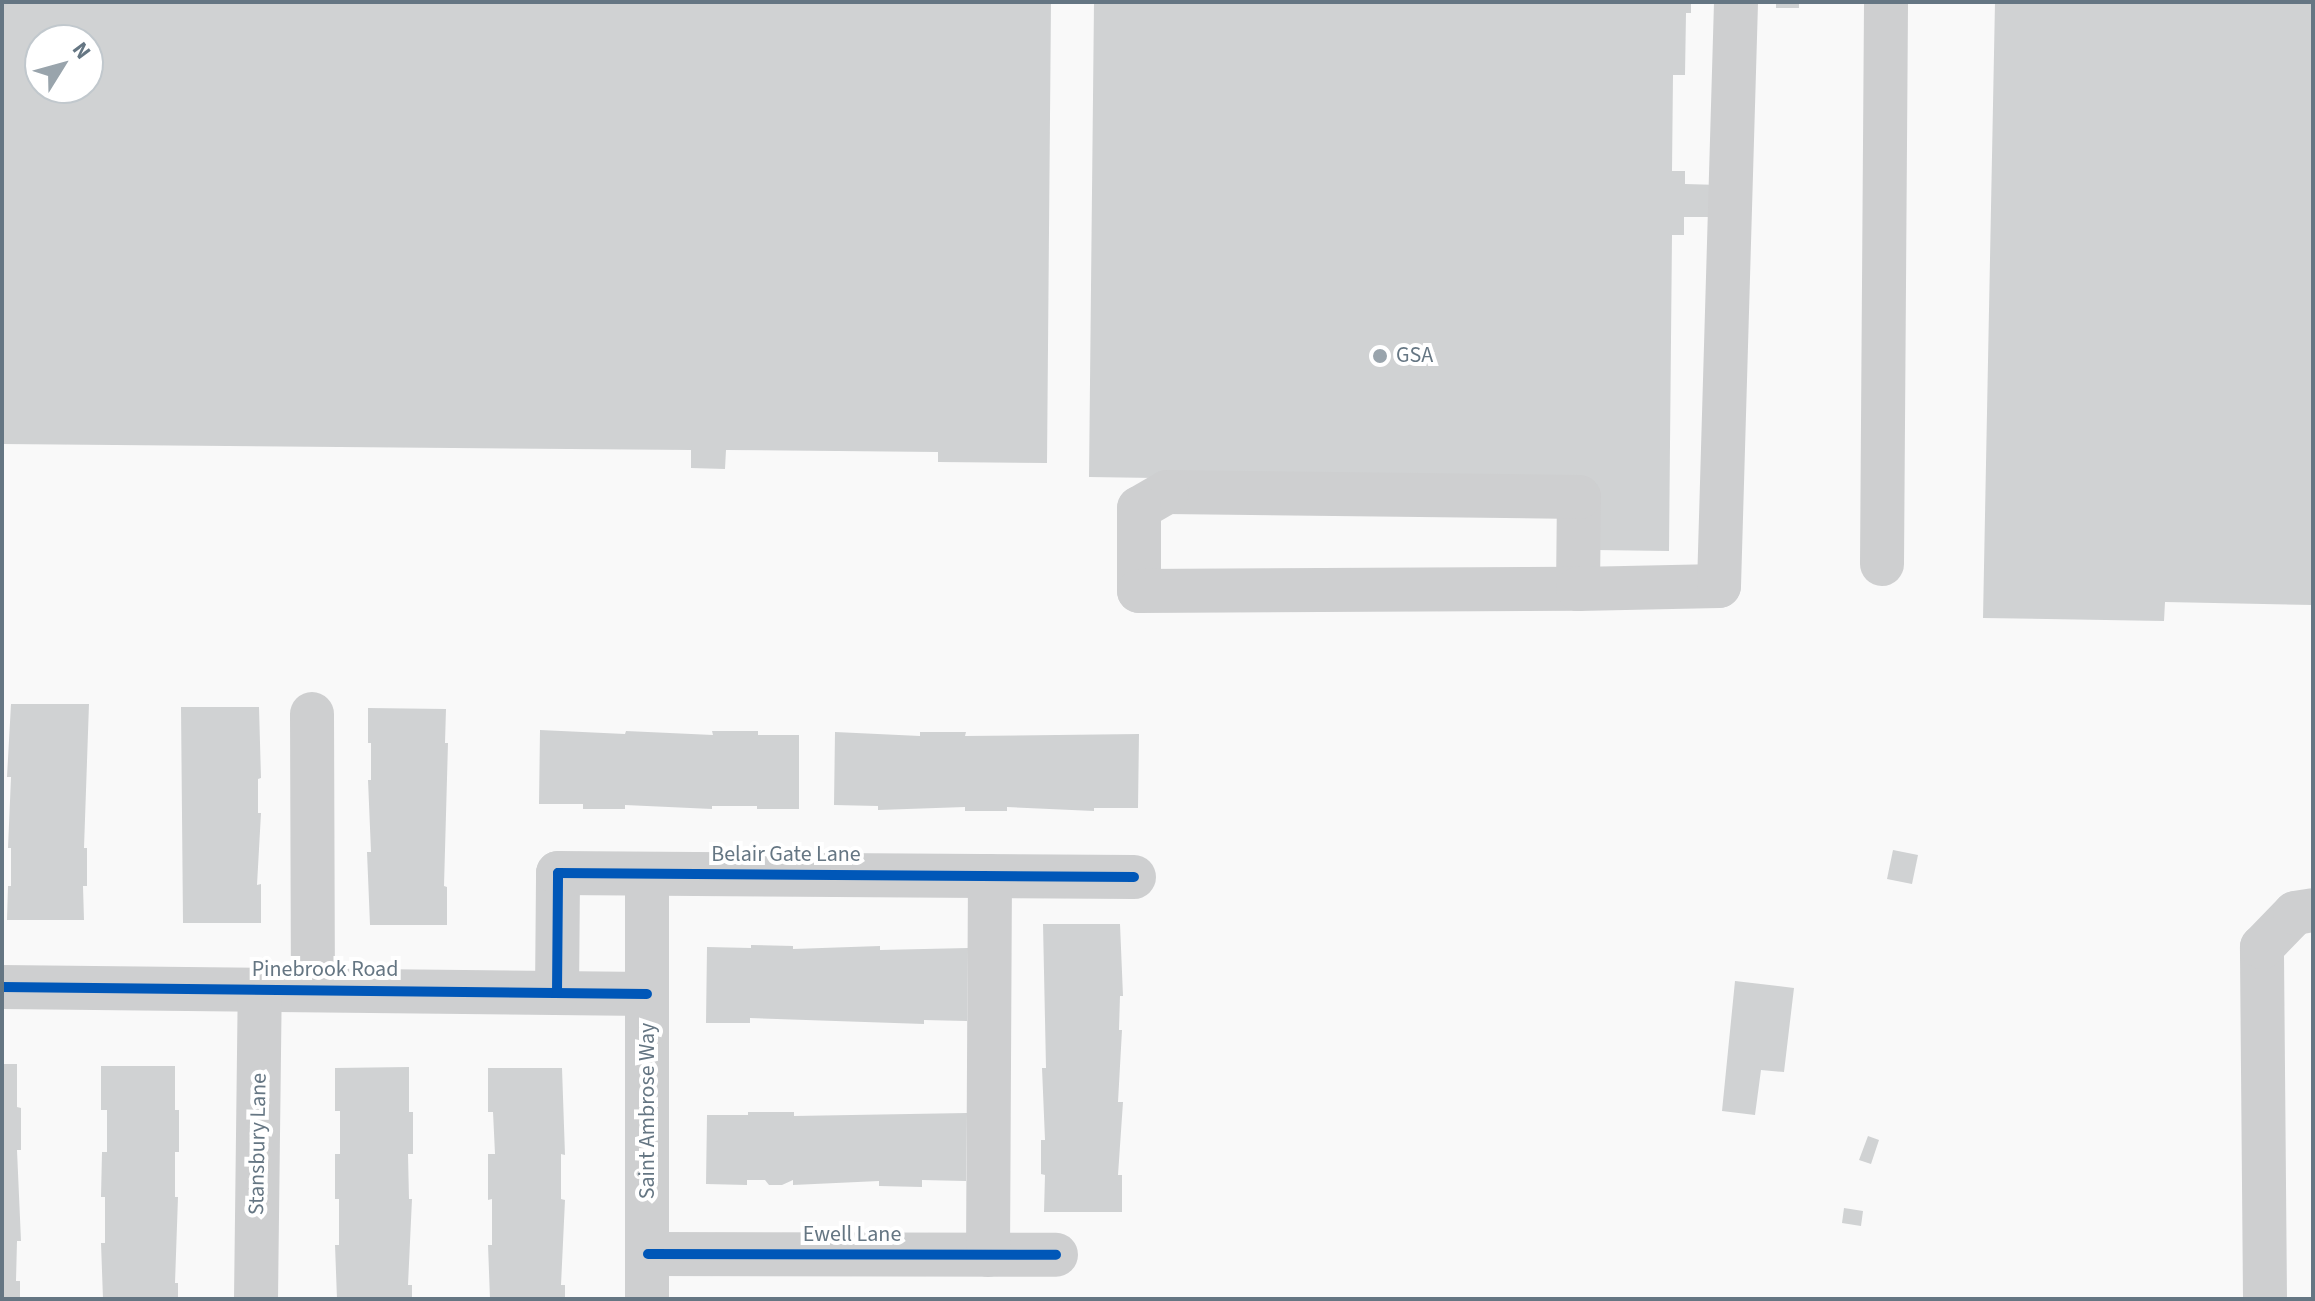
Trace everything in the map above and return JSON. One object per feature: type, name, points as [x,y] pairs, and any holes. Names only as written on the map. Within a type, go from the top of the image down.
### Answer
[{"type":"street","points":[[1578,589],[1579,497],[1167,492],[1139,508],[1139,591],[1578,589],[1719,586],[1736,2]]},
{"type":"street","points":[[1882,564],[1886,2]]},
{"type":"street","points":[[312,714],[313,990]]},
{"type":"street","name":"Belair Gate Lane","points":[[557,993],[558,873],[1134,877]]},
{"type":"street","name":"Saint Ambrose Way","points":[[647,875],[647,1299]]},
{"type":"street","points":[[988,1255],[990,876]]},
{"type":"street","points":[[2265,1299],[2262,947],[2295,913],[2313,910]]},
{"type":"street","name":"Pinebrook Road","points":[[2,987],[647,994]]},
{"type":"street","name":"Stansbury Lane","points":[[256,1299],[260,990]]},
{"type":"street","name":"Ewell Lane","points":[[648,1254],[1056,1255]]},
{"type":"building","points":[[2,2],[1051,2],[1047,463],[938,462],[938,452],[726,450],[725,469],[691,468],[691,450],[2,444]]},
{"type":"building","name":"GSA","points":[[1094,2],[1691,2],[1691,13],[1686,13],[1685,75],[1673,75],[1672,171],[1685,171],[1685,184],[1720,185],[1720,217],[1684,217],[1684,235],[1672,235],[1669,551],[1596,550],[1597,491],[1292,480],[1089,477]]},
{"type":"building","points":[[1776,2],[1799,2],[1799,8],[1776,8]]},
{"type":"building","points":[[1995,2],[2313,2],[2313,605],[2165,602],[2164,621],[1983,618]]},
{"type":"building","points":[[11,704],[89,704],[84,920],[7,920],[8,886],[11,886],[11,848],[8,848],[11,777],[7,777]]},
{"type":"building","points":[[181,707],[259,707],[261,778],[258,779],[258,813],[261,813],[257,885],[261,884],[261,923],[183,923]]},
{"type":"building","points":[[368,708],[446,709],[444,886],[447,887],[447,925],[370,925],[367,852],[371,852],[368,780],[371,780],[371,743],[368,743]]},
{"type":"building","points":[[540,730],[713,735],[712,731],[758,731],[758,735],[799,735],[799,809],[625,805],[625,809],[583,809],[583,804],[539,804]]},
{"type":"building","points":[[835,732],[920,736],[920,732],[966,732],[965,736],[1139,734],[1138,808],[1094,808],[1094,811],[1007,807],[1007,811],[965,811],[965,807],[878,810],[878,806],[834,805]]},
{"type":"building","points":[[1893,850],[1918,855],[1912,884],[1887,879]]},
{"type":"building","points":[[1043,924],[1120,924],[1123,996],[1120,996],[1119,1030],[1122,1030],[1118,1102],[1123,1102],[1118,1175],[1122,1175],[1122,1212],[1044,1212],[1045,1175],[1041,1174],[1041,1140],[1045,1140],[1042,1068],[1046,1068]]},
{"type":"building","points":[[751,945],[793,946],[793,949],[880,946],[880,950],[968,948],[967,1021],[924,1020],[924,1024],[750,1018],[750,1023],[706,1023],[707,947],[751,948]]},
{"type":"building","points":[[1735,981],[1794,988],[1784,1072],[1761,1070],[1755,1115],[1722,1111]]},
{"type":"building","points":[[2,1064],[17,1064],[17,1107],[21,1108],[21,1150],[17,1150],[21,1241],[17,1241],[16,1281],[20,1281],[20,1299],[2,1299]]},
{"type":"building","points":[[101,1066],[175,1066],[175,1110],[179,1110],[179,1152],[175,1152],[175,1197],[178,1197],[175,1283],[178,1283],[178,1299],[103,1299],[101,1243],[105,1243],[105,1197],[101,1197],[102,1152],[107,1152],[107,1110],[101,1110]]},
{"type":"building","points":[[409,1067],[413,1154],[408,1154],[409,1199],[412,1199],[408,1285],[412,1285],[412,1299],[337,1299],[335,1245],[339,1245],[339,1199],[335,1199],[335,1154],[340,1154],[340,1111],[335,1111],[335,1068]]},
{"type":"building","points":[[488,1068],[562,1068],[565,1155],[561,1154],[561,1199],[565,1200],[561,1285],[565,1285],[565,1299],[490,1299],[488,1245],[492,1245],[492,1199],[488,1200],[488,1154],[495,1154],[493,1112],[488,1112]]},
{"type":"building","points":[[748,1112],[794,1112],[794,1116],[967,1113],[966,1181],[922,1180],[922,1187],[879,1186],[879,1181],[793,1185],[793,1180],[782,1185],[769,1185],[765,1180],[747,1180],[747,1185],[706,1184],[707,1115],[748,1115]]},
{"type":"building","points":[[1868,1136],[1879,1140],[1871,1164],[1859,1160]]},
{"type":"building","points":[[1844,1208],[1863,1211],[1861,1226],[1842,1223]]},
{"type":"cycle path","points":[[557,993],[558,873],[1134,877]]},
{"type":"cycle path","points":[[2,987],[647,994]]},
{"type":"cycle path","points":[[648,1254],[1056,1255]]},
{"type":"place","name":"GSA","points":[[1380,356]]}]
